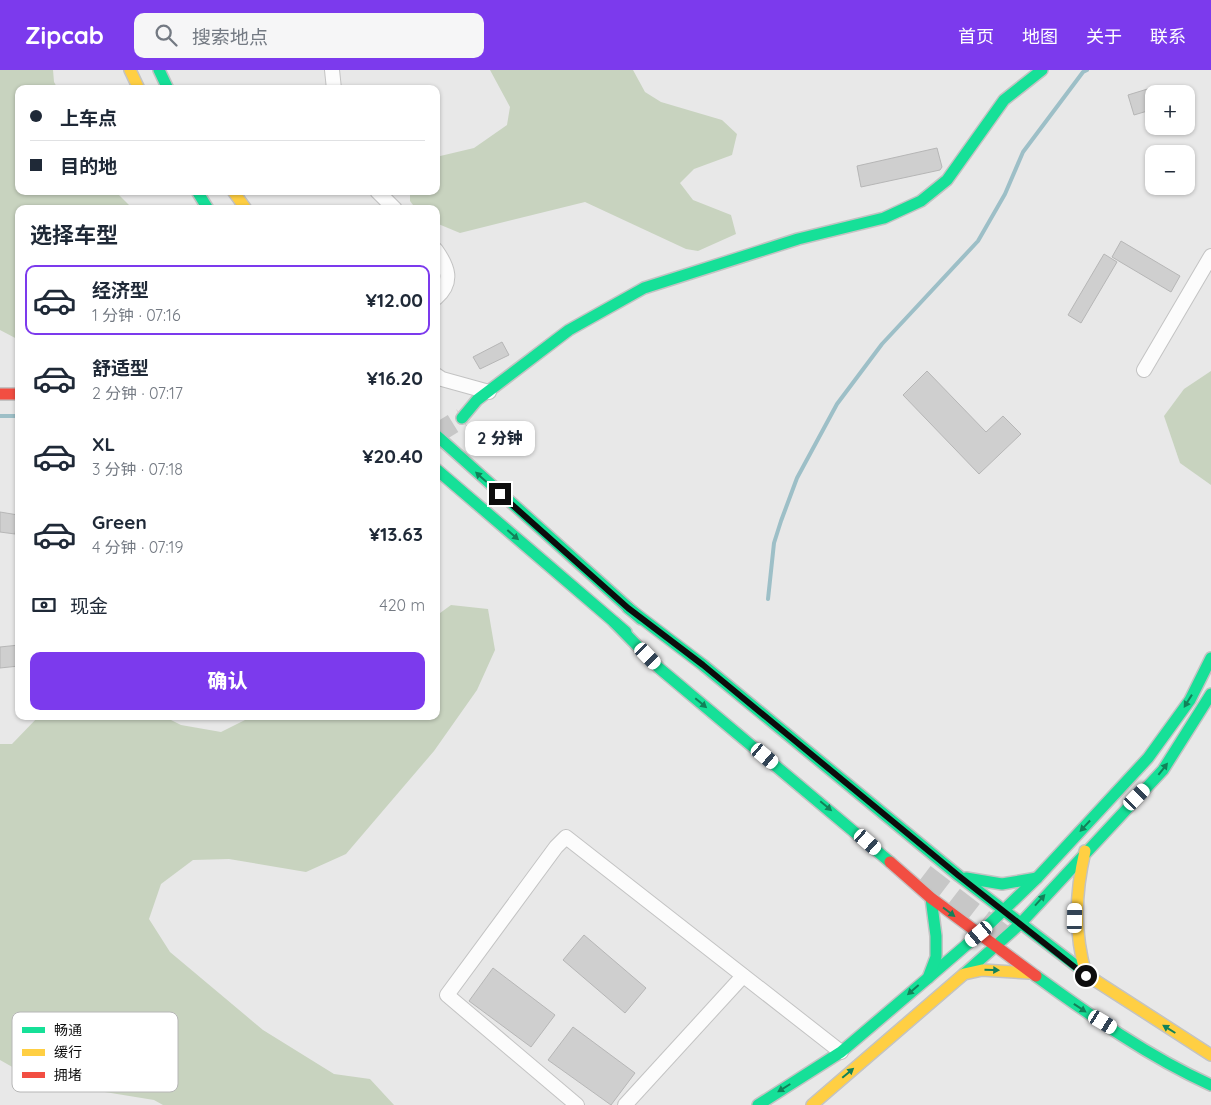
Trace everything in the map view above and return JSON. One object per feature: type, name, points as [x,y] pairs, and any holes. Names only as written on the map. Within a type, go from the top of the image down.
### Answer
[{"type":"main road","points":[[130,70],[137,85]]},
{"type":"main road","points":[[159,70],[166,85]]},
{"type":"main road","points":[[462,418],[477,400],[569,330],[644,288],[798,239],[884,218],[915,204],[947,180],[1004,100],[1042,70]]},
{"type":"main road","points":[[0,394],[15,394]]},
{"type":"main road","points":[[440,438],[458,457],[762,728],[928,864]]},
{"type":"main road","points":[[440,472],[614,622],[748,727],[923,876]]},
{"type":"main road","points":[[628,608],[703,665],[959,876],[1086,976],[1211,1055]]},
{"type":"main road","points":[[614,622],[659,668],[855,831],[931,898],[993,946],[1094,1017],[1187,1074],[1211,1085]]},
{"type":"main road","points":[[758,1105],[841,1052],[979,934],[1037,878],[1148,758],[1190,700],[1211,658]]},
{"type":"main road","points":[[812,1105],[1020,924],[1085,851],[1163,770],[1211,694]]},
{"type":"main road","points":[[1085,851],[1079,876],[1075,931],[1086,976]]},
{"type":"main road","points":[[959,876],[984,884],[1004,885],[1037,878]]},
{"type":"main road","points":[[928,978],[936,957],[936,936],[931,898]]},
{"type":"main road","points":[[964,974],[988,970],[1030,973]]},
{"type":"main road","points":[[1074,992],[1211,1078]]},
{"type":"main road","points":[[1094,994],[1185,1050],[1211,1061]]},
{"type":"street","points":[[332,70],[334,85]]},
{"type":"street","points":[[381,195],[391,205]]},
{"type":"street","points":[[440,256],[446,264],[448,278],[445,289],[440,294]]},
{"type":"street","points":[[1144,370],[1211,256]]},
{"type":"street","points":[[440,378],[488,392]]},
{"type":"street","points":[[577,1105],[447,995],[556,847],[566,837],[841,1052]]},
{"type":"street","points":[[625,1105],[743,976]]},
{"type":"green space","points":[[0,70],[53,70],[56,85],[15,85],[15,195],[119,195],[129,205],[15,205],[15,338],[0,330]]},
{"type":"green space","points":[[490,70],[633,70],[645,92],[661,102],[722,120],[737,134],[732,155],[694,169],[680,183],[693,200],[731,215],[736,234],[698,251],[686,249],[585,202],[460,233],[440,225],[440,205],[413,205],[410,201],[410,195],[440,195],[440,156],[474,148],[507,125],[510,107]]},
{"type":"green space","points":[[1211,371],[1211,485],[1180,463],[1164,416],[1184,389]]},
{"type":"green space","points":[[451,605],[488,609],[495,650],[477,690],[434,751],[346,854],[306,872],[229,859],[193,860],[161,884],[149,919],[170,952],[263,1030],[334,1074],[370,1079],[394,1105],[163,1105],[154,1100],[105,1092],[178,1092],[178,1012],[12,1012],[12,1067],[0,1060],[0,744],[12,744],[35,720],[171,720],[181,725],[221,732],[245,720],[440,720],[440,613]]},
{"type":"building","points":[[1145,90],[1145,112],[1134,115],[1128,95]]},
{"type":"building","points":[[937,148],[942,167],[940,170],[861,187],[857,166]]},
{"type":"building","points":[[1121,241],[1180,276],[1171,292],[1112,257]]},
{"type":"building","points":[[1104,254],[1117,262],[1081,323],[1068,315]]},
{"type":"building","points":[[502,342],[509,355],[480,369],[473,357]]},
{"type":"building","points":[[927,371],[986,432],[1003,416],[1021,434],[979,474],[903,395]]},
{"type":"building","points":[[0,512],[15,514],[15,534],[0,532]]},
{"type":"building","points":[[15,645],[15,666],[0,668],[0,647]]},
{"type":"building","points":[[584,935],[646,988],[625,1013],[563,960]]},
{"type":"building","points":[[493,968],[555,1015],[531,1047],[469,1001]]},
{"type":"building","points":[[573,1027],[635,1073],[611,1105],[548,1060]]},
{"type":"waterway","points":[[768,599],[774,543],[781,521],[797,478],[837,404],[882,344],[978,241],[1005,194],[1023,152],[1083,72],[1087,70]]},
{"type":"waterway","points":[[0,416],[15,416]]},
{"type":"tunnel","points":[[440,432],[462,418]]},
{"type":"tunnel","points":[[923,876],[1006,940]]},
{"type":"traffic: fast","points":[[159,70],[166,85]]},
{"type":"traffic: fast","points":[[462,418],[477,400],[569,330],[644,288],[798,239],[884,218],[921,201],[947,180],[1004,100],[1042,70]]},
{"type":"traffic: fast","points":[[199,195],[206,205]]},
{"type":"traffic: fast","points":[[440,439],[641,619]]},
{"type":"traffic: fast","points":[[440,472],[626,632]]},
{"type":"traffic: fast","points":[[628,608],[703,665],[959,876],[1096,981]]},
{"type":"traffic: fast","points":[[614,622],[659,668],[890,862]]},
{"type":"traffic: fast","points":[[928,978],[979,934],[1037,878],[1148,758],[1190,700],[1211,658]]},
{"type":"traffic: fast","points":[[964,974],[1020,924],[1163,770],[1211,694]]},
{"type":"traffic: fast","points":[[966,878],[1002,884],[1037,878]]},
{"type":"traffic: fast","points":[[758,1105],[841,1052],[928,978],[936,957],[936,936],[931,898]]},
{"type":"traffic: fast","points":[[1036,976],[1099,1021],[1143,1049],[1211,1085]]},
{"type":"traffic: slow","points":[[130,70],[137,85]]},
{"type":"traffic: slow","points":[[236,195],[243,205]]},
{"type":"traffic: slow","points":[[1085,851],[1079,882],[1077,913],[1079,944],[1086,975]]},
{"type":"traffic: slow","points":[[812,1105],[964,974],[982,970],[1029,973]]},
{"type":"traffic: slow","points":[[1096,981],[1211,1055]]},
{"type":"traffic: jam","points":[[0,394],[15,394]]},
{"type":"traffic: jam","points":[[890,862],[931,898],[1036,976]]},
{"type":"route","points":[[500,494],[628,608],[703,665],[959,876],[1086,976]]}]
